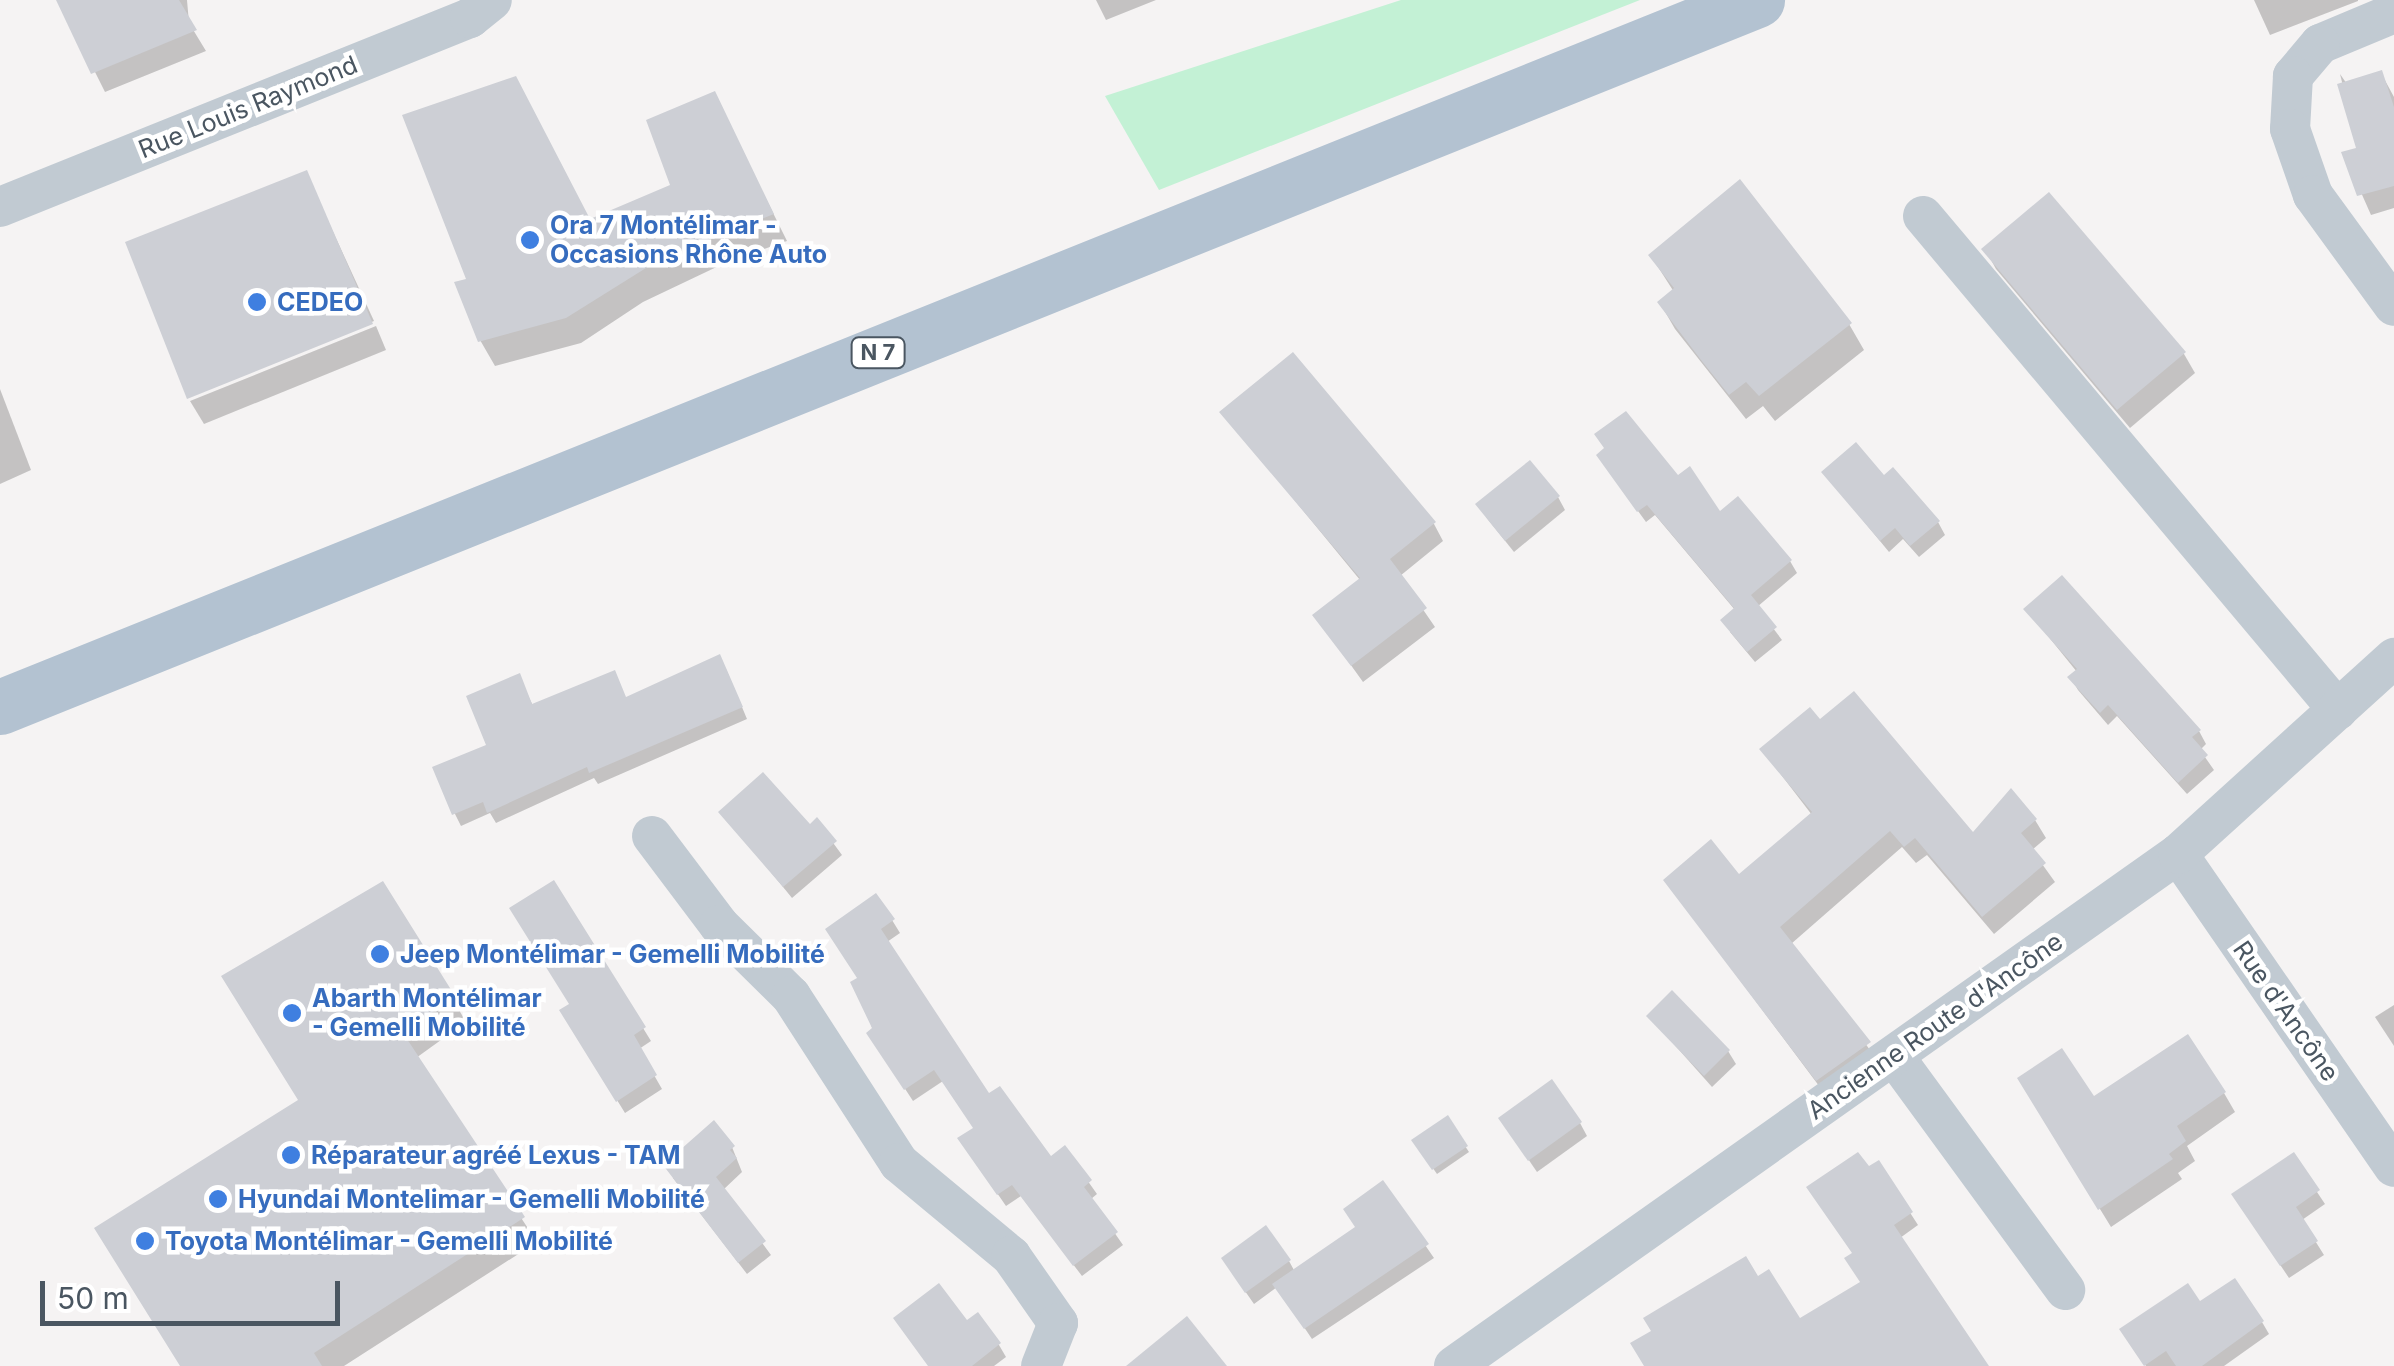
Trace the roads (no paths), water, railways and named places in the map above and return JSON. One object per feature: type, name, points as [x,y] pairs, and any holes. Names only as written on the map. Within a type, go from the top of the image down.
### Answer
[{"type":"main road","name":"N 7","points":[[0,707],[1757,0]]},
{"type":"street","name":"Rue Louis Raymond","points":[[0,207],[470,18],[492,0]]},
{"type":"street","points":[[2394,13],[2320,44],[2294,76],[2290,129],[2313,195],[2394,306]]},
{"type":"street","points":[[1924,216],[2338,710]]},
{"type":"street","name":"Ancienne Route d'Ancône","points":[[1454,1366],[2178,854],[2394,658]]},
{"type":"street","points":[[652,836],[718,925],[791,996],[899,1164],[1011,1256],[1058,1323],[1041,1366]]},
{"type":"street","name":"Rue d'Ancône","points":[[2178,854],[2394,1167]]},
{"type":"street","points":[[1894,1056],[2065,1290]]},
{"type":"place","name":"Ora 7 Montélimar - Occasions Rhône Auto","points":[[530,240]]},
{"type":"place","name":"CEDEO","points":[[257,302]]},
{"type":"place","name":"Jeep Montélimar - Gemelli Mobilité","points":[[380,954]]},
{"type":"place","name":"Abarth Montélimar - Gemelli Mobilité","points":[[292,1013]]},
{"type":"place","name":"Réparateur agréé Lexus - TAM","points":[[291,1155]]},
{"type":"place","name":"Hyundai Montelimar - Gemelli Mobilité","points":[[218,1199]]},
{"type":"place","name":"Toyota Montélimar - Gemelli Mobilité","points":[[145,1241]]}]
